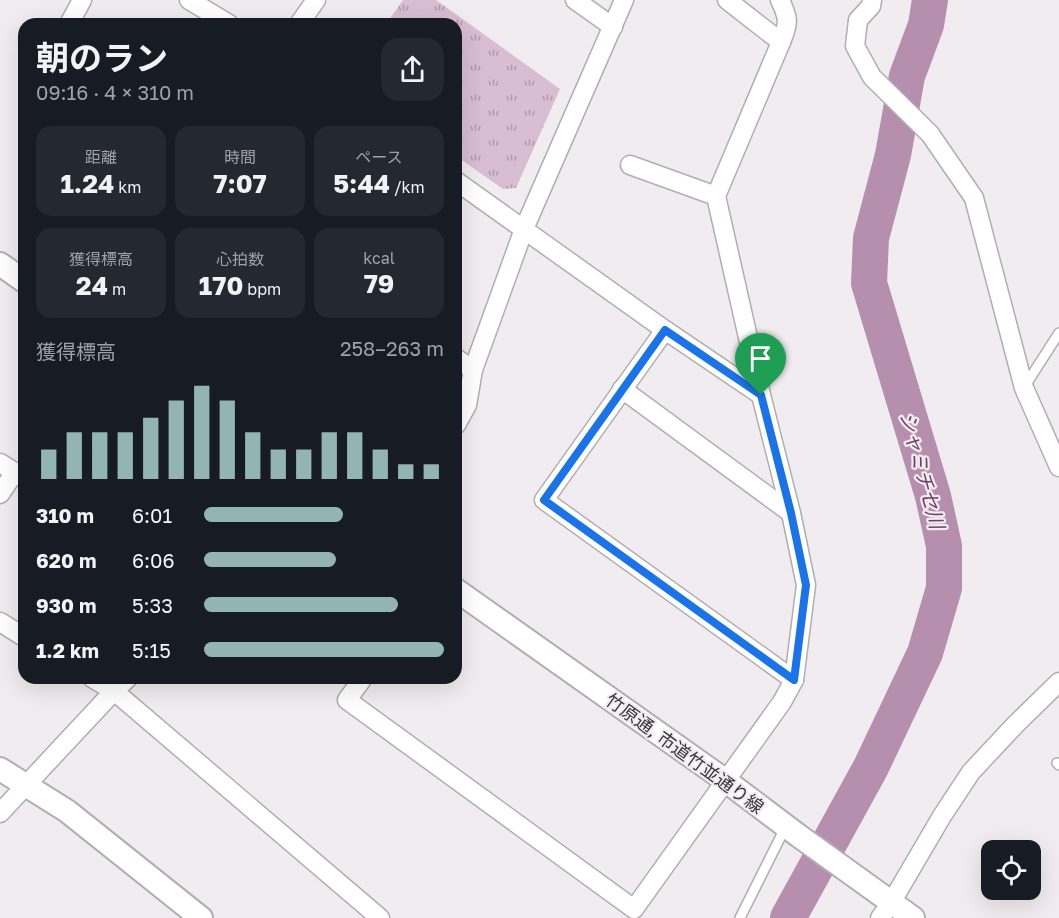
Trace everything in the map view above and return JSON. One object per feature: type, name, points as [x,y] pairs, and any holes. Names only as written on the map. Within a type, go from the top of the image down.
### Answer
[{"type":"street","points":[[72,18],[82,0]]},
{"type":"street","points":[[189,0],[219,18]]},
{"type":"street","points":[[303,18],[316,0]]},
{"type":"street","points":[[575,0],[613,27]]},
{"type":"street","points":[[462,414],[467,405],[473,370],[524,229],[624,0]]},
{"type":"street","points":[[727,0],[781,42]]},
{"type":"street","points":[[359,684],[347,700],[631,913],[782,702],[794,680],[806,585],[716,196],[788,26],[780,0]]},
{"type":"street","points":[[872,0],[871,6],[858,20],[855,46],[872,76],[930,134],[974,198],[1023,388],[1059,467]]},
{"type":"street","points":[[630,165],[716,196]]},
{"type":"street","points":[[462,185],[665,330],[761,395]]},
{"type":"street","points":[[0,264],[18,277]]},
{"type":"street","points":[[665,330],[544,500],[794,680]]},
{"type":"street","points":[[462,362],[473,370]]},
{"type":"street","points":[[622,389],[791,513]]},
{"type":"street","points":[[0,494],[13,471]]},
{"type":"street","name":"竹原通, 市道竹並通り線","points":[[462,594],[860,879],[886,910],[913,918]]},
{"type":"street","points":[[0,622],[18,633]]},
{"type":"street","points":[[886,910],[971,772],[1059,682]]},
{"type":"street","points":[[102,684],[114,691],[380,918]]},
{"type":"street","points":[[0,813],[122,684]]},
{"type":"street","points":[[0,769],[67,811],[201,918]]},
{"type":"lane","points":[[1023,388],[1059,333]]},
{"type":"lane","points":[[740,918],[792,831]]},
{"type":"green space","points":[[403,0],[436,0],[461,18],[390,18]]},
{"type":"green space","points":[[462,19],[560,89],[516,188],[503,189],[462,160]]},
{"type":"waterway","name":"シャミチセ川","points":[[788,918],[871,767],[925,653],[944,588],[944,546],[933,496],[869,283],[871,238],[893,155],[907,76],[926,25],[930,0]]},
{"type":"route","points":[[665,330],[761,395],[791,513],[806,585],[794,680],[544,500],[665,330]]}]
